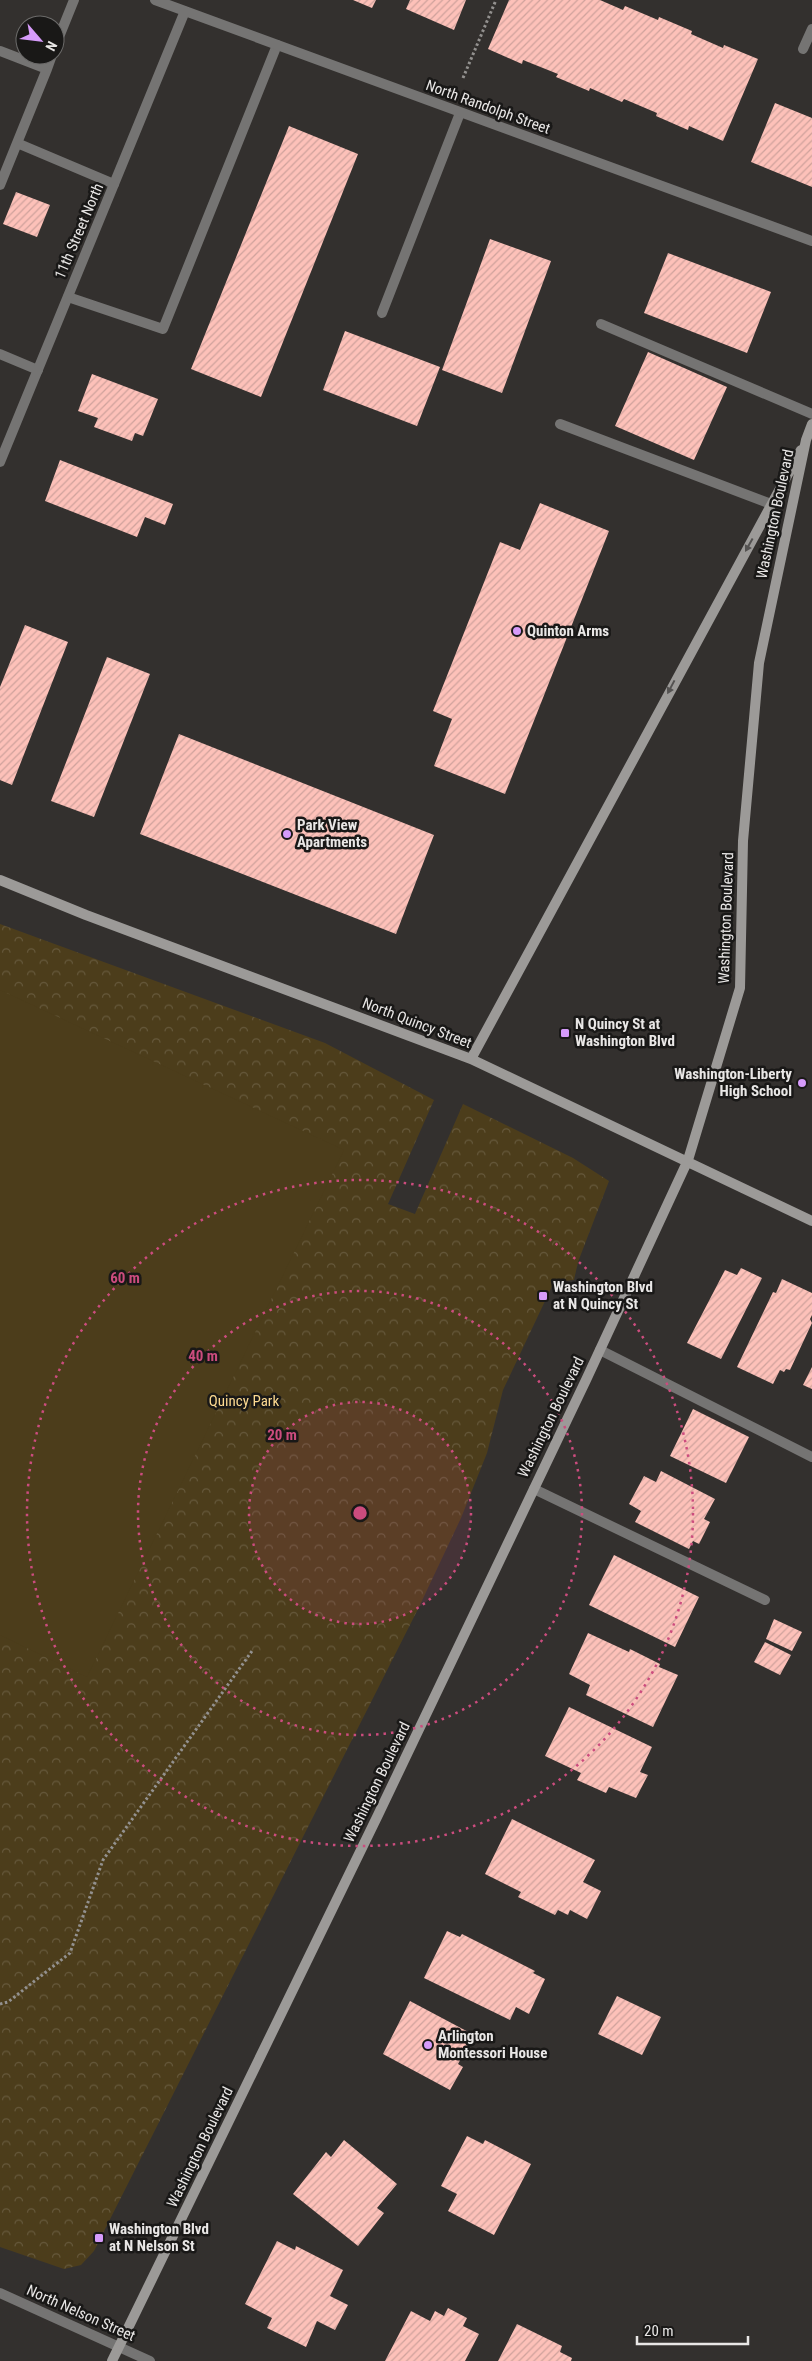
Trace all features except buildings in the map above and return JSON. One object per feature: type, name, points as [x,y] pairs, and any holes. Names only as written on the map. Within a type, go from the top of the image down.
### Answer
[{"type":"main road","name":"Washington Boulevard","points":[[112,2361],[534,1488],[688,1160],[740,988],[743,841],[759,663],[806,440],[812,424]]},
{"type":"main road","points":[[471,1059],[806,440]]},
{"type":"main road","name":"North Quincy Street","points":[[0,880],[86,915],[471,1059],[688,1160],[812,1221]]},
{"type":"street","points":[[65,23],[74,0]]},
{"type":"street","name":"North Randolph Street","points":[[155,0],[812,241]]},
{"type":"street","name":"11th Street North","points":[[0,462],[185,11]]},
{"type":"street","points":[[803,49],[812,29]]},
{"type":"street","points":[[68,297],[163,329],[277,45]]},
{"type":"street","points":[[0,51],[46,69]]},
{"type":"street","points":[[0,184],[48,65]]},
{"type":"street","points":[[382,313],[460,112]]},
{"type":"street","points":[[17,143],[114,184]]},
{"type":"street","points":[[601,324],[812,414]]},
{"type":"street","points":[[0,354],[38,370]]},
{"type":"street","points":[[560,424],[771,504]]},
{"type":"street","points":[[600,1350],[812,1457]]},
{"type":"street","points":[[534,1488],[765,1600]]},
{"type":"street","name":"North Nelson Street","points":[[0,2293],[150,2361]]},
{"type":"path","points":[[463,78],[496,0]]},
{"type":"path","points":[[0,2004],[8,2002],[70,1953],[103,1860],[252,1651]]},
{"type":"green space","name":"Quincy Park","points":[[0,924],[325,1043],[434,1100],[388,1204],[415,1214],[463,1104],[573,1158],[609,1181],[578,1262],[574,1280],[554,1282],[503,1390],[487,1453],[461,1518],[419,1607],[94,2251],[81,2265],[64,2269],[0,2247]]},
{"type":"green space","points":[[0,990],[344,1150],[87,1677],[0,1635]]},
{"type":"place","name":"Quinton Arms","points":[[517,631]]},
{"type":"place","name":"Park View Apartments","points":[[287,834]]},
{"type":"place","name":"N Quincy St at Washington Blvd","points":[[565,1033]]},
{"type":"place","name":"Washington-Liberty High School","points":[[802,1083]]},
{"type":"place","name":"Washington Blvd at N Quincy St","points":[[543,1296]]},
{"type":"place","name":"Arlington Montessori House","points":[[428,2045]]},
{"type":"place","name":"Washington Blvd at N Nelson St","points":[[99,2238]]}]
